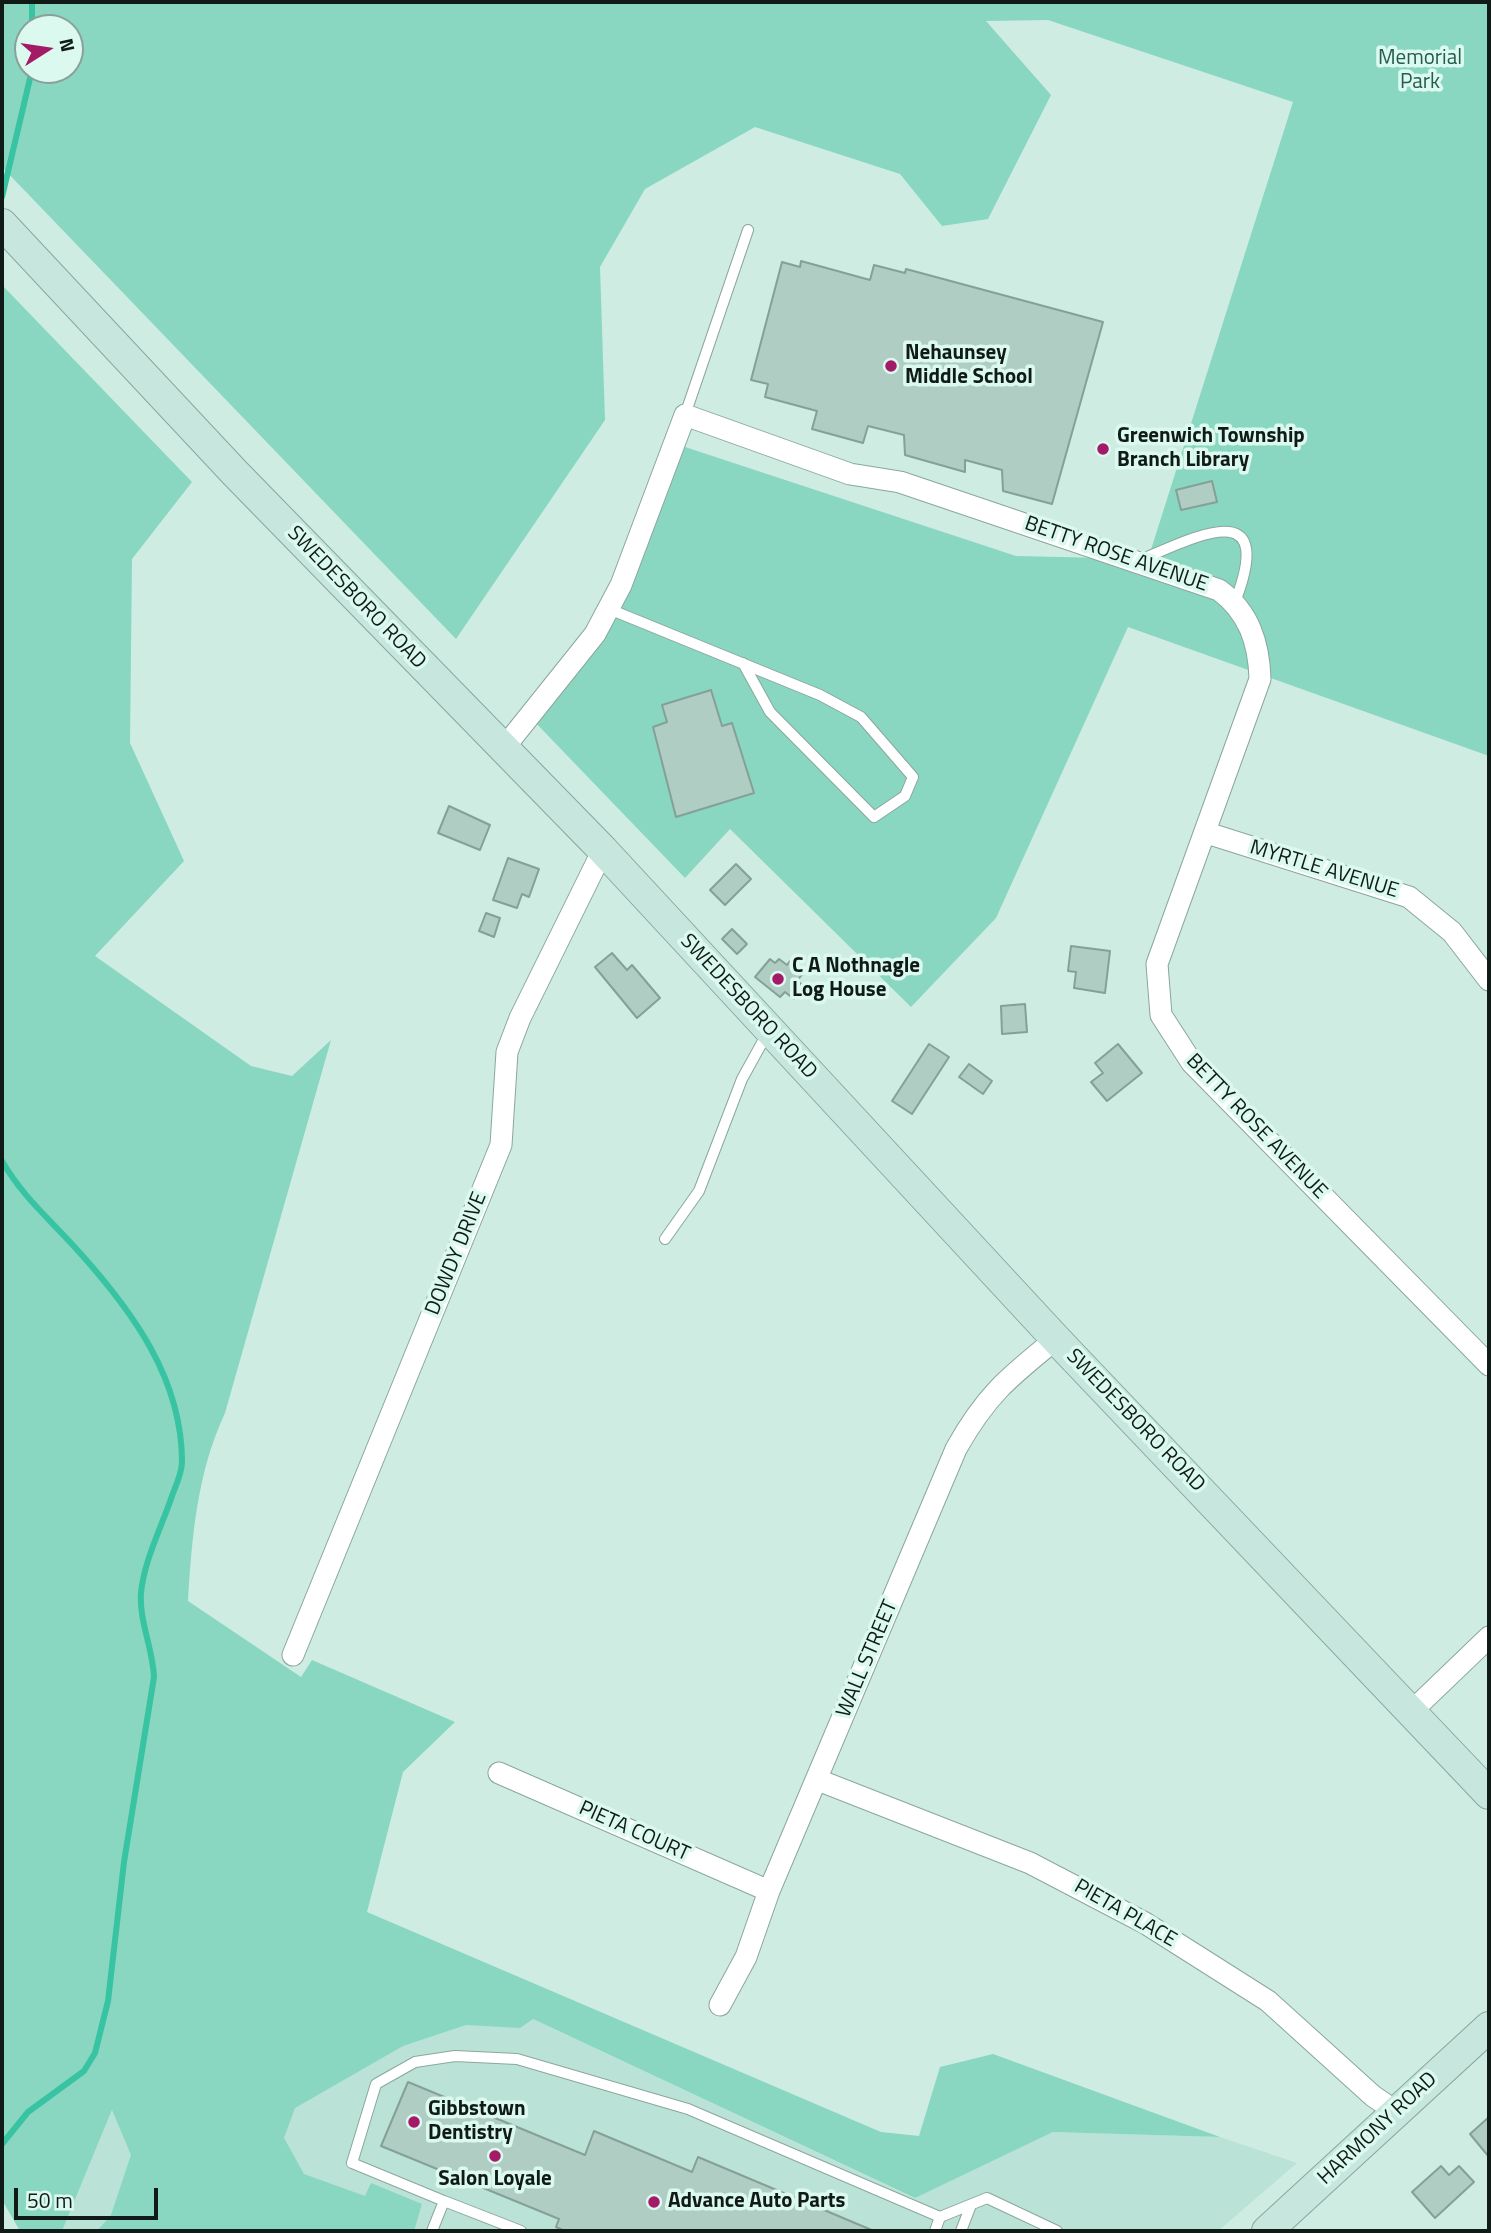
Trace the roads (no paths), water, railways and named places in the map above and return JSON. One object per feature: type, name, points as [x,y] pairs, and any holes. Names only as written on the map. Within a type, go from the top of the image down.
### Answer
[{"type":"main road","name":"SWEDESBORO ROAD","points":[[7,229],[235,473],[603,850],[1056,1339],[1489,1794]]},
{"type":"main road","name":"HARMONY ROAD","points":[[1266,2231],[1489,2026]]},
{"type":"street","points":[[503,749],[595,634],[621,585],[685,415]]},
{"type":"street","name":"BETTY ROSE AVENUE","points":[[685,415],[850,474],[900,482],[1219,590],[1235,602],[1251,627],[1260,661],[1260,679],[1207,833],[1157,964],[1161,1015],[1192,1063],[1489,1364]]},
{"type":"street","name":"MYRTLE AVENUE","points":[[1207,833],[1409,897],[1452,932],[1489,980]]},
{"type":"street","name":"DOWDY DRIVE","points":[[293,1655],[501,1144],[504,1070],[517,1026],[603,850]]},
{"type":"street","name":"WALL STREET","points":[[720,2006],[746,1957],[769,1891],[956,1450],[973,1419],[997,1388],[1056,1339]]},
{"type":"street","points":[[1412,1711],[1489,1637]]},
{"type":"street","name":"PIETA COURT","points":[[499,1773],[769,1891]]},
{"type":"street","name":"PIETA PLACE","points":[[818,1780],[1030,1863],[1134,1917],[1268,2001],[1373,2096],[1395,2111]]},
{"type":"lane","points":[[685,415],[748,230]]},
{"type":"lane","points":[[1135,562],[1200,535],[1227,530],[1241,536],[1249,552],[1246,573],[1235,602]]},
{"type":"lane","points":[[608,609],[743,663],[820,695],[861,717],[913,777],[905,796],[874,817],[770,712],[743,663]]},
{"type":"lane","points":[[665,1239],[699,1191],[742,1079],[769,1030]]},
{"type":"lane","points":[[522,2231],[352,2163],[376,2084],[415,2062],[467,2057],[517,2059],[688,2109],[940,2217],[987,2198],[1057,2231]]},
{"type":"lane","points":[[432,2231],[444,2202]]},
{"type":"lane","points":[[961,2231],[971,2205]]},
{"type":"lane","points":[[935,2231],[940,2217]]},
{"type":"waterway","points":[[32,2],[32,14]]},
{"type":"waterway","points":[[2,197],[29,84]]},
{"type":"waterway","points":[[2,1161],[29,1198],[100,1276],[136,1323],[151,1348],[174,1403],[182,1462],[179,1478],[150,1555],[141,1593],[142,1614],[154,1677],[124,1862],[108,2001],[95,2053],[84,2071],[28,2112],[2,2144]]},
{"type":"place","name":"Nehaunsey Middle School","points":[[891,366]]},
{"type":"place","name":"Greenwich Township Branch Library","points":[[1103,449]]},
{"type":"place","name":"C A Nothnagle Log House","points":[[778,979]]},
{"type":"place","name":"Gibbstown Dentistry","points":[[414,2122]]},
{"type":"place","name":"Salon Loyale","points":[[495,2156]]},
{"type":"place","name":"Advance Auto Parts","points":[[654,2202]]},
{"type":"park label","name":"Memorial Park","points":[[1420,71]]}]
